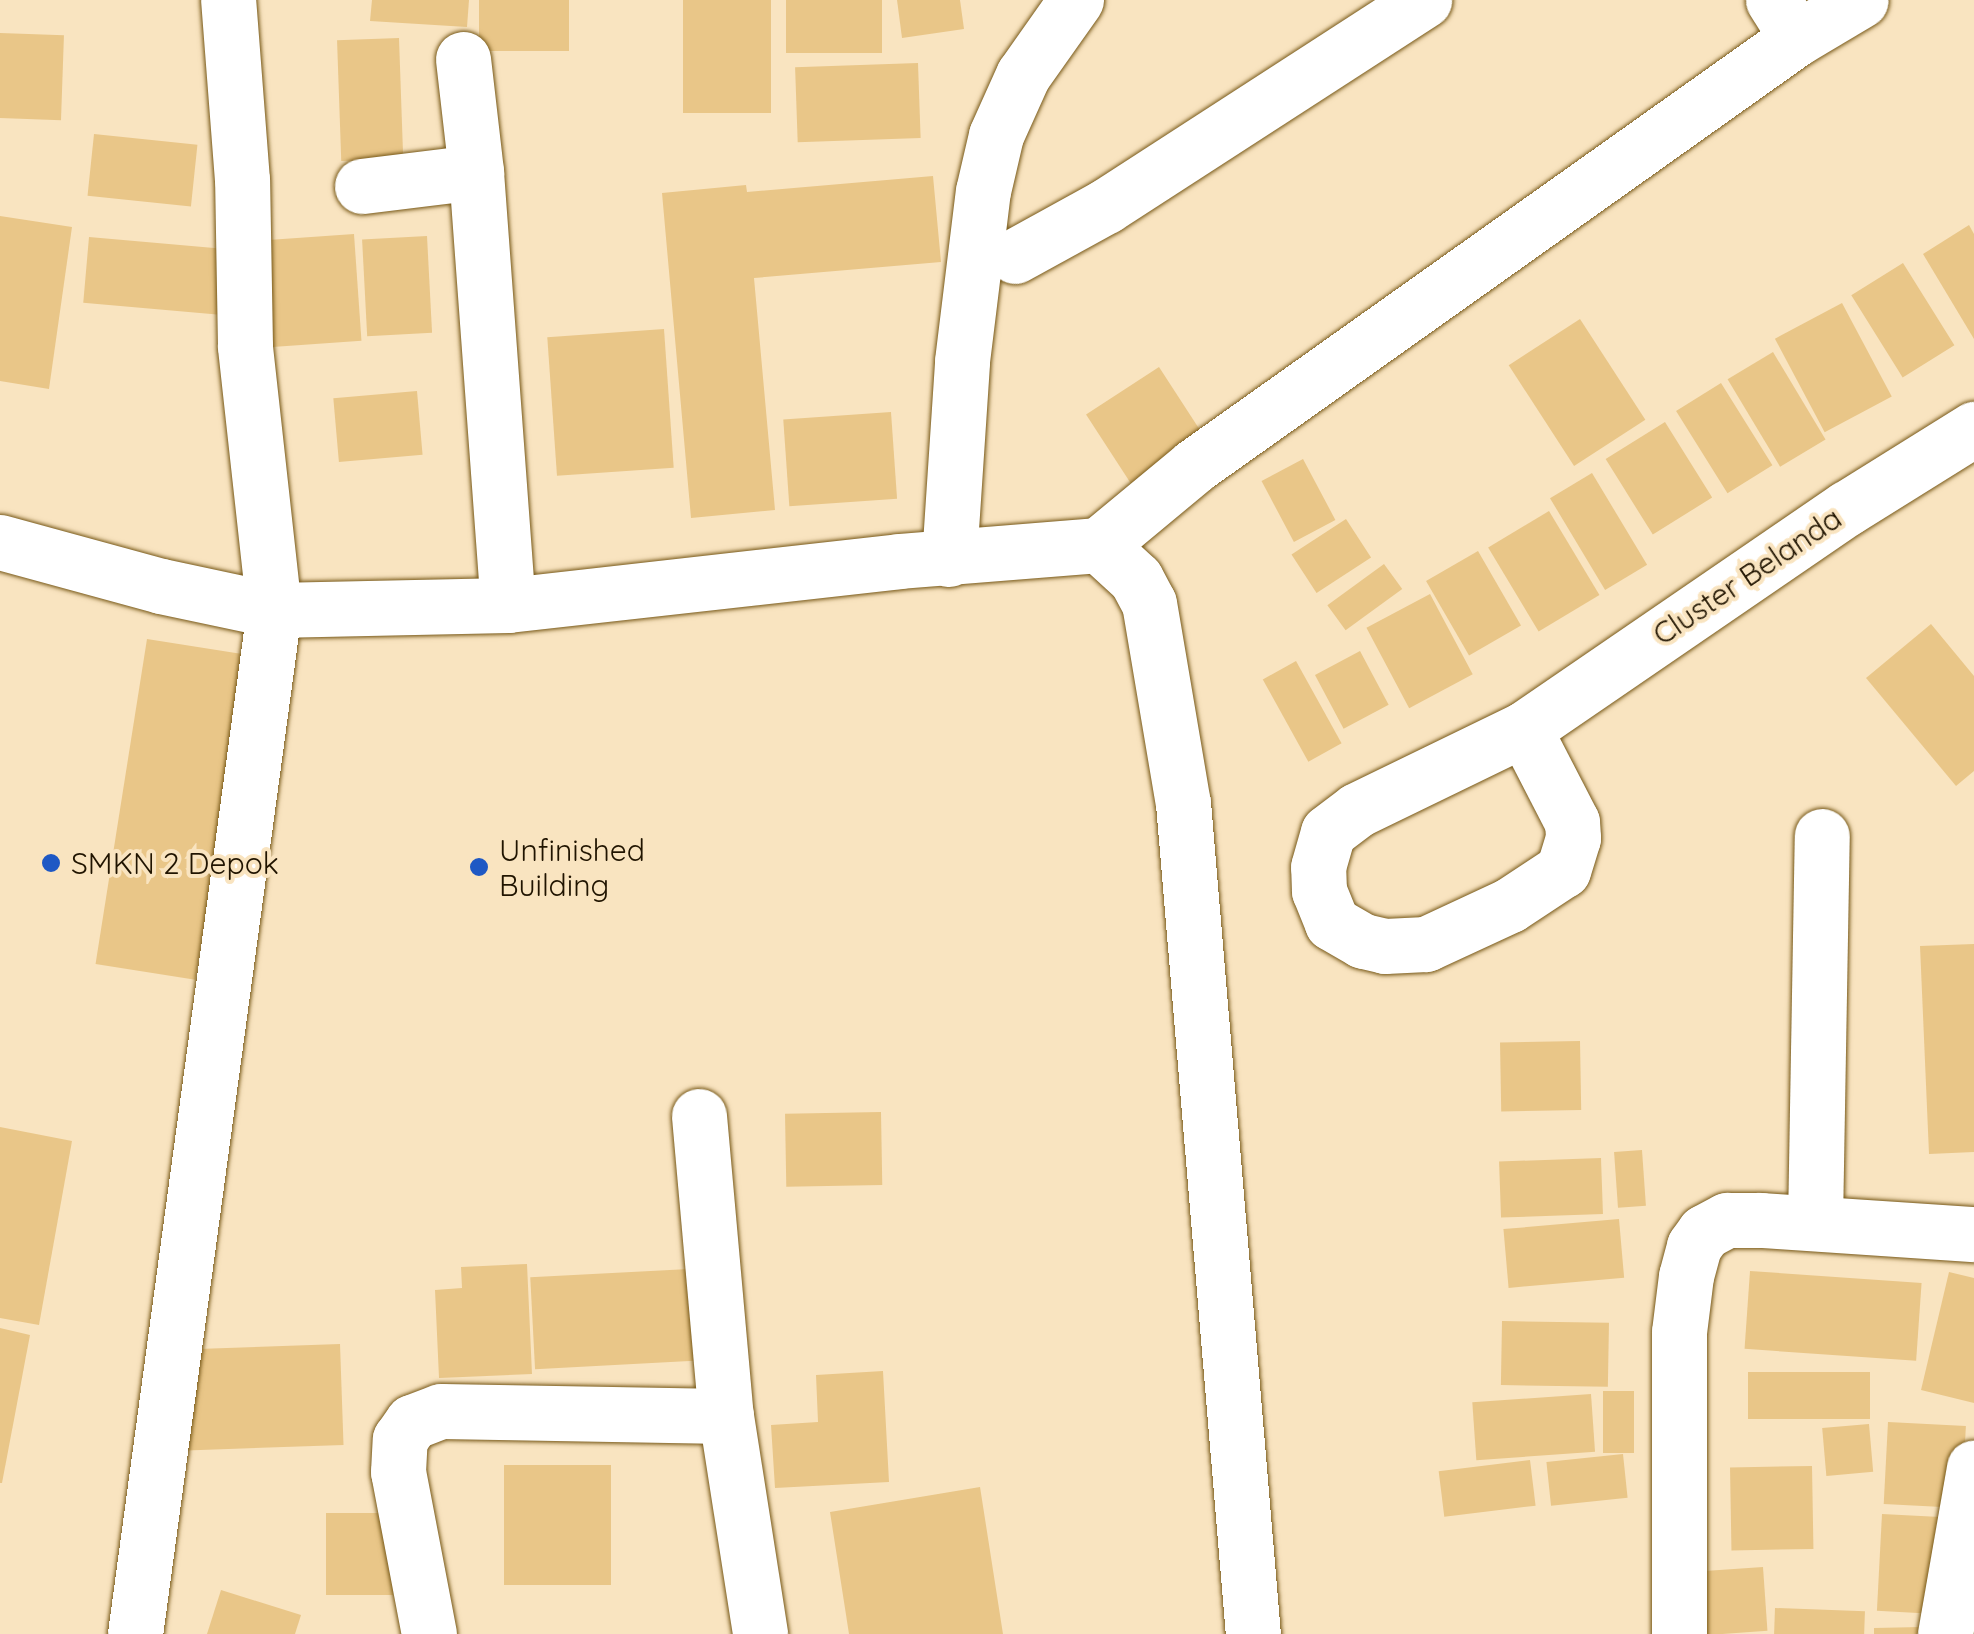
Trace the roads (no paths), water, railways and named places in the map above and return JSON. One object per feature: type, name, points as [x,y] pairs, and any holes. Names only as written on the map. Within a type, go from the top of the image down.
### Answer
[{"type":"street","points":[[134,1634],[274,610],[246,346],[242,180],[228,0]]},
{"type":"street","points":[[1015,256],[1106,206],[1424,0]]},
{"type":"street","points":[[0,542],[161,586],[274,610],[508,605],[1099,545],[1194,466],[1785,19],[1860,0]]},
{"type":"street","points":[[950,559],[962,361],[983,191],[1003,120],[1049,11]]},
{"type":"street","points":[[464,59],[508,605]]},
{"type":"street","points":[[362,186],[476,172]]},
{"type":"street","name":"Cluster Belanda","points":[[1524,729],[1572,822],[1573,838],[1563,870],[1510,906],[1426,944],[1386,946],[1363,941],[1332,923],[1319,891],[1318,867],[1328,832],[1357,810],[1524,729],[1847,508],[1974,429]]},
{"type":"street","points":[[1099,545],[1136,579],[1150,603],[1184,803],[1253,1634]]},
{"type":"street","points":[[1814,1223],[1822,836]]},
{"type":"street","points":[[699,1116],[726,1416],[760,1634]]},
{"type":"street","points":[[1679,1634],[1678,1332],[1694,1246],[1704,1232],[1727,1220],[1974,1234]]},
{"type":"street","points":[[428,1634],[398,1472],[400,1439],[412,1422],[440,1411],[726,1416]]},
{"type":"street","points":[[1945,1634],[1974,1467]]},
{"type":"place","name":"SMKN 2 Depok","points":[[51,863]]},
{"type":"place","name":"Unfinished Building","points":[[479,867]]}]
